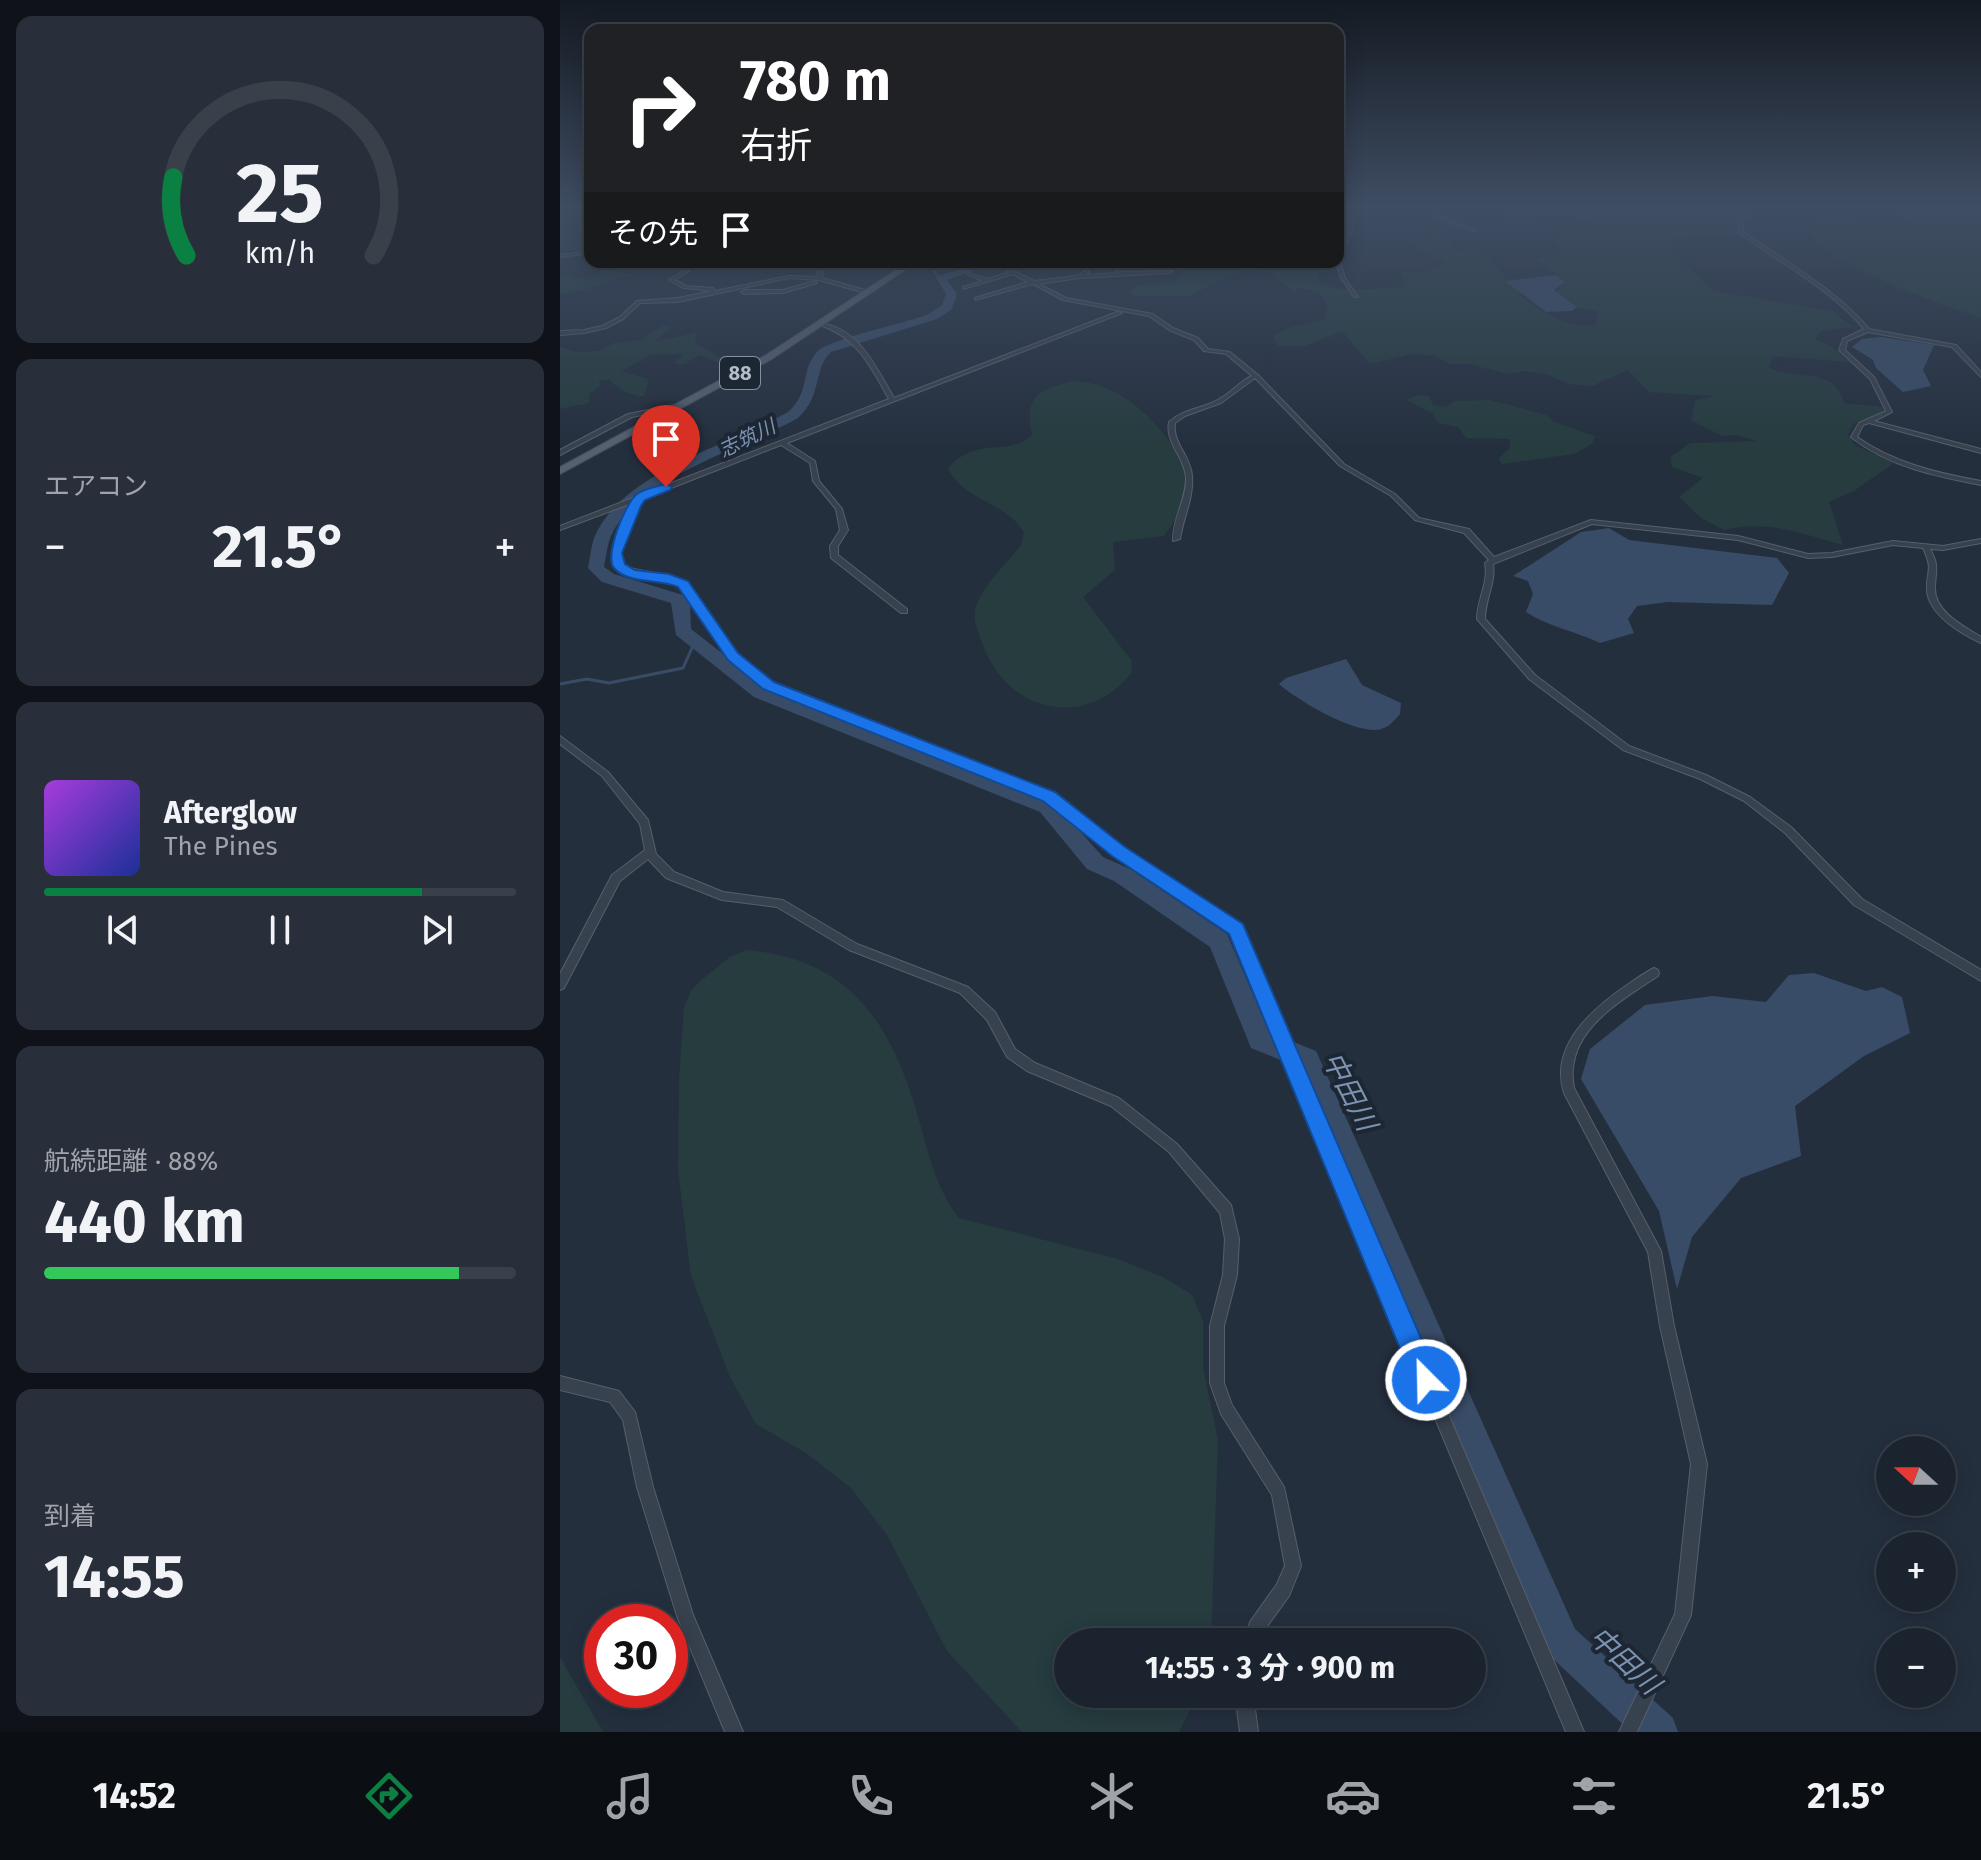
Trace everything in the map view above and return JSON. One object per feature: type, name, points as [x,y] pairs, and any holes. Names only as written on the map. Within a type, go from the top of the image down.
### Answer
[{"type":"main road","name":"88","points":[[560,471],[822,324],[877,287]]},
{"type":"street","points":[[696,287],[722,292],[783,291],[797,287]]},
{"type":"street","points":[[560,333],[590,331],[621,322],[639,302],[745,287]]},
{"type":"street","points":[[847,287],[869,292]]},
{"type":"street","points":[[977,299],[1018,287]]},
{"type":"street","points":[[1039,287],[1065,299],[1121,312],[1151,315],[1196,339],[1206,350],[1228,353],[1256,376],[1342,465],[1393,495],[1417,519],[1466,531],[1493,560]]},
{"type":"street","points":[[1349,287],[1356,296]]},
{"type":"street","points":[[1819,287],[1860,320],[1867,330]]},
{"type":"street","points":[[560,528],[1121,312]]},
{"type":"street","points":[[822,324],[855,342],[892,400]]},
{"type":"street","points":[[1981,375],[1954,346],[1867,330],[1845,340],[1842,350],[1872,378],[1885,398],[1889,412],[1857,427],[1854,437],[1872,451],[1936,474],[1981,483]]},
{"type":"street","points":[[1176,539],[1190,488],[1187,464],[1172,439],[1172,422],[1181,413],[1220,402],[1239,383],[1256,376]]},
{"type":"street","points":[[560,453],[630,415],[679,406]]},
{"type":"street","points":[[1869,421],[1981,451]]},
{"type":"street","points":[[560,443],[578,442]]},
{"type":"street","points":[[782,443],[813,462],[820,490],[839,509],[844,530],[834,546],[834,556],[904,611]]},
{"type":"street","points":[[639,498],[616,553],[621,569],[669,578],[683,584],[733,657],[769,686],[1049,796],[1119,852],[1235,928],[1575,1732]]},
{"type":"street","points":[[1981,541],[1957,548],[1893,543],[1832,555],[1808,556],[1738,538],[1591,522],[1489,563],[1491,577],[1481,597],[1481,619],[1532,677],[1626,748],[1713,781],[1747,799],[1788,830],[1868,910],[1981,976]]},
{"type":"street","points":[[1925,546],[1935,565],[1933,599],[1942,612],[1981,640]]},
{"type":"street","points":[[560,739],[605,774],[645,823],[650,852],[680,881],[722,896],[779,903],[853,947],[964,990],[991,1016],[1011,1053],[1031,1067],[1115,1102],[1173,1148],[1226,1210],[1232,1239],[1230,1275],[1217,1326],[1217,1383],[1226,1409],[1279,1492],[1293,1566],[1283,1590],[1256,1628]]},
{"type":"street","points":[[560,985],[616,878],[650,852]]},
{"type":"street","points":[[1635,1718],[1683,1615],[1699,1464],[1667,1326],[1654,1251],[1568,1089],[1564,1071],[1579,1033],[1615,999],[1654,973]]},
{"type":"street","points":[[560,1383],[614,1396],[630,1417],[645,1487],[685,1616],[734,1732]]},
{"type":"street","points":[[1246,1708],[1249,1732]]},
{"type":"green space","points":[[560,287],[593,287],[560,295]]},
{"type":"green space","points":[[1135,287],[1208,287],[1189,296],[1136,296],[1130,292]]},
{"type":"green space","points":[[1288,287],[1349,290],[1514,287],[1559,320],[1583,326],[1596,325],[1598,311],[1570,304],[1556,292],[1560,287],[1709,287],[1714,291],[1833,311],[1852,327],[1821,331],[1815,339],[1831,346],[1850,362],[1773,356],[1769,368],[1825,380],[1840,392],[1844,403],[1883,407],[1882,412],[1853,424],[1848,435],[1855,445],[1894,463],[1854,491],[1829,502],[1843,545],[1769,527],[1724,530],[1701,518],[1679,497],[1703,478],[1672,467],[1670,457],[1690,443],[1756,441],[1738,435],[1722,436],[1691,420],[1695,401],[1713,396],[1649,392],[1628,370],[1592,386],[1568,384],[1549,375],[1524,371],[1509,374],[1469,364],[1451,364],[1435,356],[1411,354],[1370,364],[1342,331],[1305,346],[1278,346],[1273,336],[1291,327],[1324,320],[1328,305],[1319,292],[1301,288],[1294,291]]},
{"type":"green space","points":[[1898,287],[1981,287],[1981,318]]},
{"type":"green space","points":[[663,325],[672,325],[655,342],[697,332],[695,343],[726,361],[717,362],[700,355],[684,364],[674,364],[683,354],[651,355],[621,371],[649,379],[644,396],[625,391],[610,379],[599,381],[600,386],[589,394],[589,403],[560,409],[560,347],[577,352],[599,351],[614,343],[641,340]]},
{"type":"green space","points":[[1074,381],[1095,384],[1115,392],[1152,420],[1179,458],[1191,498],[1164,536],[1113,542],[1115,570],[1083,597],[1131,660],[1132,672],[1114,691],[1093,702],[1071,707],[1050,706],[1029,699],[1010,686],[994,668],[978,632],[975,610],[988,584],[1021,545],[1024,533],[1007,514],[964,488],[948,468],[970,452],[1022,442],[1032,435],[1030,411],[1037,396],[1052,387]]},
{"type":"green space","points":[[1417,395],[1429,396],[1433,405],[1446,407],[1455,401],[1490,400],[1547,415],[1554,422],[1595,436],[1592,444],[1574,454],[1502,464],[1498,459],[1510,448],[1510,439],[1466,438],[1458,427],[1438,423],[1433,414],[1407,400]]},
{"type":"green space","points":[[747,950],[782,956],[812,966],[838,981],[859,1000],[892,1048],[943,1193],[959,1218],[1118,1259],[1165,1278],[1192,1295],[1203,1321],[1203,1367],[1218,1440],[1211,1628],[1054,1628],[1054,1708],[1191,1708],[1179,1732],[1022,1732],[947,1651],[887,1535],[851,1488],[806,1453],[756,1424],[730,1377],[691,1276],[678,1170],[684,1008],[691,991],[730,957]]},
{"type":"green space","points":[[560,1657],[584,1699],[584,1708],[589,1708],[603,1732],[560,1732]]},
{"type":"water","points":[[1513,287],[1558,287],[1554,290],[1577,307],[1572,311],[1546,312]]},
{"type":"water","points":[[1881,337],[1934,345],[1923,370],[1931,386],[1903,392],[1876,368],[1873,360],[1852,347],[1862,339]]},
{"type":"water","points":[[1609,528],[1629,540],[1777,558],[1789,573],[1772,605],[1668,602],[1637,606],[1628,619],[1634,633],[1600,643],[1526,612],[1533,594],[1528,581],[1513,576],[1581,532]]},
{"type":"water","points":[[1346,659],[1362,685],[1401,703],[1400,714],[1387,727],[1370,730],[1343,722],[1299,699],[1279,684],[1286,678]]},
{"type":"water","points":[[1814,973],[1866,991],[1882,987],[1902,997],[1910,1033],[1864,1056],[1795,1106],[1801,1156],[1741,1178],[1692,1237],[1677,1289],[1659,1211],[1581,1079],[1590,1049],[1645,1005],[1712,996],[1766,1002],[1789,975]]},
{"type":"waterway","name":"中田川","points":[[946,287],[951,294],[948,306],[933,317],[827,349],[817,362],[809,397],[793,415],[643,491],[619,512],[602,537],[596,568],[608,578],[677,599],[681,604],[682,631],[761,693],[1047,807],[1095,863],[1122,875],[1219,941],[1260,1040],[1307,1059],[1562,1642],[1659,1732]]},
{"type":"waterway","points":[[560,684],[587,679],[609,683],[683,668],[696,639]]},
{"type":"route","points":[[666,487],[640,497],[616,553],[619,566],[631,573],[675,579],[683,584],[733,657],[769,686],[1049,796],[1119,852],[1236,929],[1426,1380]]},
{"type":"water label","name":"志筑川","points":[[747,438]]}]
